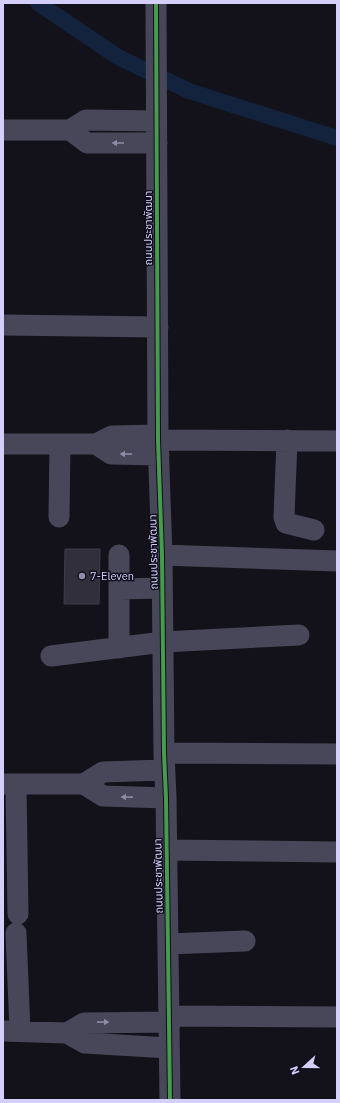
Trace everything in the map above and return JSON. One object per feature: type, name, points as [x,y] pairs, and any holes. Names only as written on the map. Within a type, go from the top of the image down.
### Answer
[{"type":"street","name":"ถนนประชาพัฒนา","points":[[156,3],[159,443],[170,1019],[170,1100]]},
{"type":"street","points":[[3,130],[70,130],[86,120],[156,121]]},
{"type":"street","points":[[70,130],[87,143],[157,143]]},
{"type":"street","points":[[3,325],[158,327]]},
{"type":"street","points":[[287,440],[284,517],[286,523],[314,530]]},
{"type":"street","points":[[3,444],[96,444],[111,454],[159,443],[287,440],[337,441]]},
{"type":"street","points":[[59,517],[60,444]]},
{"type":"street","points":[[162,554],[337,561]]},
{"type":"street","points":[[119,555],[119,648]]},
{"type":"street","points":[[119,589],[162,588]]},
{"type":"street","points":[[51,656],[163,642],[299,635]]},
{"type":"street","points":[[169,1048],[85,1043],[66,1033],[12,1031],[17,924],[9,784],[84,784],[103,772],[164,762],[337,754]]},
{"type":"street","points":[[84,784],[103,796],[166,798]]},
{"type":"street","points":[[167,850],[337,852]]},
{"type":"street","points":[[168,944],[245,942]]},
{"type":"street","points":[[66,1033],[84,1022],[170,1019],[337,1017]]},
{"type":"building","name":"7-Eleven","points":[[65,549],[100,549],[99,604],[64,604]]},
{"type":"waterway","points":[[38,3],[118,57],[189,91],[337,138]]},
{"type":"cycle path","points":[[156,3],[158,440],[162,555],[170,1100]]},
{"type":"place","name":"7-Eleven","points":[[82,576]]}]
